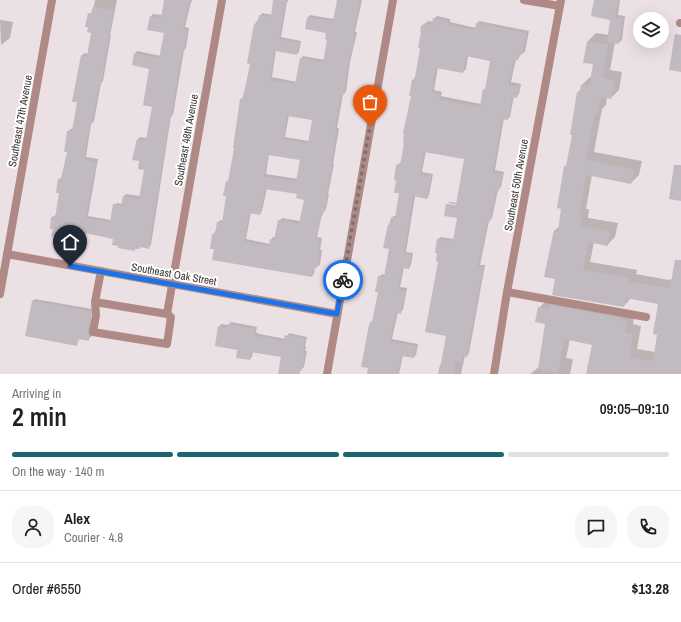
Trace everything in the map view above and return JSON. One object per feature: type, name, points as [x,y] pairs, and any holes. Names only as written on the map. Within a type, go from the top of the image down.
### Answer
[{"type":"street","name":"Southeast 47th Avenue","points":[[0,294],[52,0]]},
{"type":"street","name":"Southeast 48th Avenue","points":[[95,302],[96,315],[93,332],[167,344],[171,317],[167,314],[222,0]]},
{"type":"street","points":[[327,374],[393,0]]},
{"type":"street","points":[[524,0],[560,3]]},
{"type":"street","name":"Southeast 50th Avenue","points":[[494,374],[507,292],[560,3]]},
{"type":"street","name":"Southeast Oak Street","points":[[7,254],[337,314]]},
{"type":"street","points":[[101,271],[95,302],[167,314]]},
{"type":"street","points":[[507,292],[646,317]]},
{"type":"building","points":[[164,0],[190,0],[183,29],[187,30],[184,52],[182,52],[170,118],[149,249],[140,247],[139,249],[135,249],[135,251],[118,248],[118,246],[112,245],[113,239],[85,233],[84,238],[74,236],[73,240],[51,236],[53,229],[50,229],[51,217],[55,218],[59,193],[56,193],[58,179],[61,179],[67,152],[64,152],[67,131],[72,131],[77,102],[72,102],[81,55],[87,57],[91,33],[87,32],[88,27],[85,27],[88,13],[91,14],[93,6],[113,11],[101,85],[99,85],[92,124],[90,124],[84,159],[96,162],[86,218],[110,222],[113,204],[121,206],[123,196],[139,199],[144,170],[138,169],[139,161],[132,160],[137,139],[146,140],[152,107],[143,105],[149,69],[132,65],[134,53],[159,58],[164,33],[147,30],[150,16],[161,18]]},
{"type":"building","points":[[273,0],[286,0],[279,39],[299,43],[297,55],[275,51],[270,80],[295,84],[300,58],[323,62],[327,40],[325,39],[326,33],[305,29],[307,17],[333,21],[337,0],[359,0],[360,2],[353,34],[355,34],[348,65],[344,95],[341,95],[335,130],[337,131],[324,212],[321,216],[315,239],[320,240],[318,252],[320,252],[317,268],[314,268],[312,277],[212,260],[214,249],[210,249],[212,234],[215,234],[217,222],[222,223],[226,196],[223,196],[226,181],[228,181],[233,155],[240,99],[243,99],[250,64],[247,63],[254,24],[255,25],[256,21],[258,21],[259,15],[271,17]],"holes":[[[287,116],[312,120],[308,143],[283,139]],[[268,155],[300,160],[296,181],[264,177]],[[265,189],[297,194],[296,198],[304,200],[299,224],[278,220],[274,240],[270,239],[269,246],[244,241],[250,213],[260,215]]]},
{"type":"building","points":[[594,0],[618,0],[615,18],[623,19],[619,44],[607,42],[610,20],[591,16]]},
{"type":"building","points":[[433,18],[448,21],[448,25],[475,30],[476,23],[527,33],[522,55],[519,55],[518,60],[514,60],[509,85],[519,86],[517,98],[512,97],[508,120],[502,119],[493,172],[502,174],[499,191],[496,190],[490,222],[488,221],[478,267],[483,267],[467,357],[463,356],[462,363],[455,362],[453,374],[439,374],[446,336],[425,332],[438,262],[436,261],[437,253],[435,253],[437,239],[453,241],[457,218],[444,216],[446,204],[456,205],[464,159],[424,152],[420,175],[431,176],[427,199],[413,196],[404,254],[411,255],[409,269],[402,268],[398,289],[405,291],[401,314],[396,313],[390,341],[416,346],[414,358],[401,356],[398,374],[367,374],[368,368],[361,367],[369,325],[371,321],[372,322],[378,292],[375,292],[378,276],[384,277],[389,249],[383,248],[388,225],[391,218],[395,218],[399,193],[394,193],[396,165],[400,165],[404,144],[403,133],[411,96],[409,96],[412,80],[415,77],[420,48],[418,48],[420,31],[421,26],[425,23],[432,25]],"holes":[[[466,56],[490,61],[485,90],[483,89],[480,107],[439,99],[440,94],[432,93],[436,68],[463,73]]]},
{"type":"building","points":[[675,34],[681,35],[681,72],[669,70]]},
{"type":"building","points":[[587,41],[608,45],[603,78],[615,80],[611,99],[601,97],[598,114],[595,114],[586,160],[634,169],[631,184],[586,175],[579,217],[582,217],[580,226],[610,231],[608,246],[588,242],[583,270],[629,278],[629,282],[670,288],[675,260],[681,260],[681,374],[586,374],[592,345],[564,339],[558,373],[538,369],[545,324],[535,322],[538,307],[549,309],[550,305],[622,318],[622,320],[627,321],[625,332],[633,334],[630,357],[653,361],[657,335],[653,334],[658,304],[626,298],[624,307],[552,295],[555,279],[544,277],[554,230],[558,231],[561,209],[557,208],[564,166],[566,166],[572,135],[570,135],[577,92],[580,92],[581,85],[589,86],[593,64],[583,63]]},
{"type":"building","points":[[674,165],[681,165],[681,201],[669,199]]},
{"type":"building","points":[[32,301],[90,311],[88,331],[89,341],[78,339],[77,346],[25,336]]},
{"type":"building","points":[[228,324],[255,329],[254,334],[256,336],[284,341],[285,335],[305,339],[303,353],[305,354],[302,370],[300,370],[299,374],[278,374],[281,357],[251,352],[250,360],[236,358],[237,350],[215,346],[218,326],[227,328]]},
{"type":"way so far","points":[[343,280],[370,126]]},
{"type":"route","points":[[70,266],[337,314],[343,280]]}]
